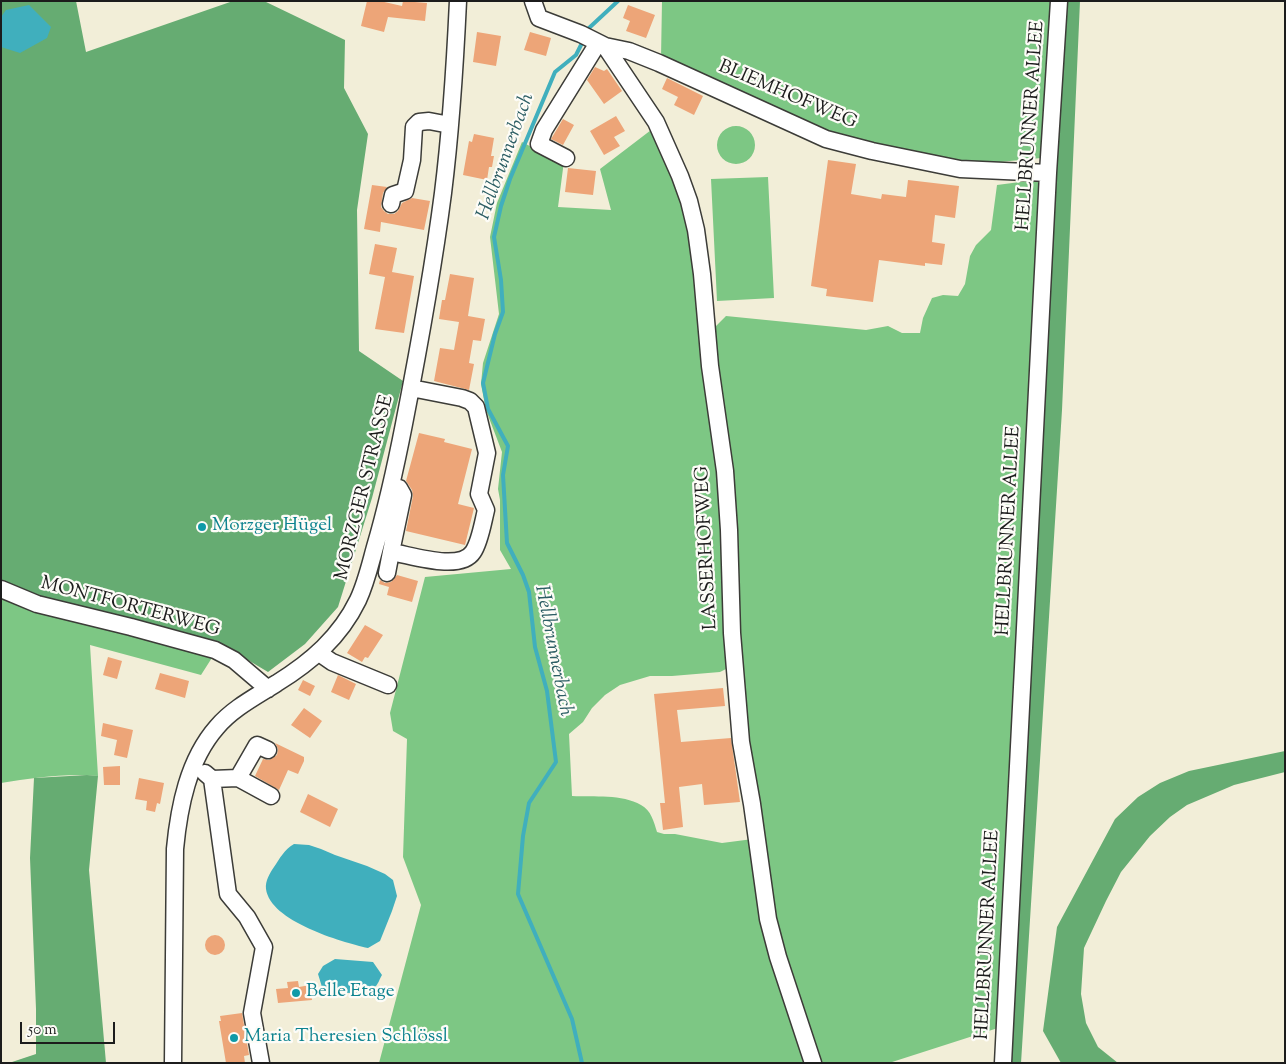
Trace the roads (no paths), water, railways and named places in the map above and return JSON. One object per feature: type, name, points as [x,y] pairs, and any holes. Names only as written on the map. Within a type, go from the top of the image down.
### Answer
[{"type":"street","name":"MORZGER STRASSE","points":[[173,1063],[177,822],[183,798],[199,755],[217,727],[243,705],[301,668],[319,653],[339,631],[359,598],[367,577],[391,486],[411,388],[443,194],[450,125],[458,1]]},
{"type":"street","name":"BLIEMHOFWEG","points":[[532,1],[539,18],[659,63],[826,139],[872,151],[960,169],[1048,173]]},
{"type":"street","name":"HELLBRUNNER ALLEE","points":[[1003,1063],[1048,173],[1059,1]]},
{"type":"street","points":[[566,158],[539,144],[544,130],[594,40]]},
{"type":"street","name":"LASSERHOFWEG","points":[[594,40],[656,122],[680,176],[689,201],[696,230],[710,366],[725,471],[736,689],[741,742],[752,804],[768,920],[778,957],[813,1063]]},
{"type":"street","points":[[391,204],[393,194],[405,191],[412,160],[414,127],[419,122],[429,121],[450,125]]},
{"type":"street","points":[[391,552],[454,562],[469,557],[474,550],[486,510],[479,494],[487,453],[476,407],[470,401],[462,398],[411,388]]},
{"type":"street","points":[[387,573],[403,495],[399,488],[391,486]]},
{"type":"street","name":"MONTFORTERWEG","points":[[1,589],[37,604],[215,650],[234,660],[268,689]]},
{"type":"street","points":[[319,653],[332,662],[388,685]]},
{"type":"street","points":[[238,778],[257,745],[268,750]]},
{"type":"street","points":[[194,768],[212,779],[238,778],[271,796]]},
{"type":"street","points":[[212,779],[228,894],[247,917],[264,947],[252,1013],[261,1063]]},
{"type":"water","points":[[29,5],[51,27],[47,38],[20,53],[1,47],[1,17],[6,10]]},
{"type":"water","points":[[294,844],[309,845],[321,849],[367,866],[393,880],[397,896],[380,941],[368,948],[341,941],[293,920],[280,911],[270,900],[266,889],[268,877],[282,854]]},
{"type":"water","points":[[335,959],[373,962],[382,975],[376,986],[365,991],[349,993],[327,989],[322,987],[318,974],[323,966]]},
{"type":"waterway","name":"Hellbrunnerbach","points":[[587,33],[589,28],[618,1]]},
{"type":"waterway","name":"Hellbrunnerbach","points":[[582,1063],[572,1019],[518,894],[523,836],[529,803],[556,762],[547,691],[535,647],[529,592],[507,543],[503,475],[508,446],[488,409],[483,383],[495,334],[503,312],[501,280],[494,237],[501,206],[510,179],[555,72],[576,55],[584,39]]},
{"type":"place","name":"Morzger Hügel","points":[[202,527]]},
{"type":"place","name":"Belle Etage","points":[[296,993]]},
{"type":"place","name":"Maria Theresien Schlössl","points":[[234,1038]]}]
